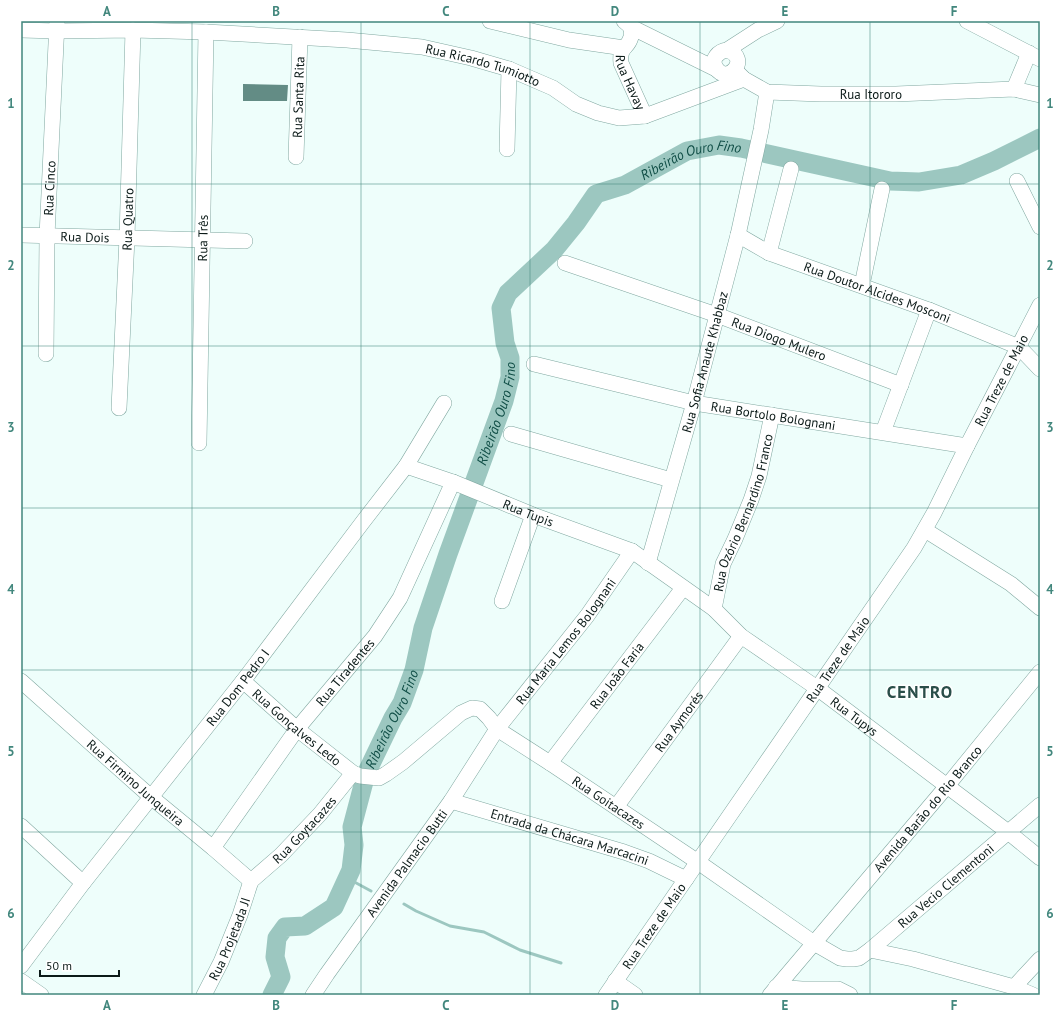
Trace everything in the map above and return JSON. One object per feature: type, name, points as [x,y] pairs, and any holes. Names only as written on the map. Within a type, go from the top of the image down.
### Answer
[{"type":"street","points":[[490,21],[569,40],[624,48]]},
{"type":"street","points":[[716,68],[714,64],[717,54],[758,30],[777,21]]},
{"type":"street","points":[[967,21],[1034,56],[1014,89]]},
{"type":"street","points":[[21,30],[58,24]]},
{"type":"street","name":"Rua Ricardo Tumiotto","points":[[58,24],[83,31],[133,30],[206,32],[300,37],[422,47],[471,58],[510,69],[553,88],[576,104],[598,113],[619,118],[645,116],[739,75]]},
{"type":"street","name":"Rua Cinco","points":[[46,354],[47,236],[58,24]]},
{"type":"street","points":[[627,24],[683,53],[716,68],[720,72],[739,75],[737,65],[738,60],[736,55],[732,52],[683,53]]},
{"type":"street","name":"Rua Havay","points":[[627,24],[631,36],[628,44],[620,55],[621,63],[645,116]]},
{"type":"street","name":"Rua Quatro","points":[[119,408],[127,238],[133,30]]},
{"type":"street","name":"Rua Três","points":[[199,444],[206,32]]},
{"type":"street","name":"Rua Santa Rita","points":[[296,157],[300,37]]},
{"type":"street","points":[[507,149],[510,69]]},
{"type":"street","name":"Rua Itororo","points":[[739,75],[767,92],[896,94],[1014,89],[1040,95]]},
{"type":"street","name":"Rua Sofia Anaute Khabbaz","points":[[648,562],[694,403],[738,235],[761,130],[767,92]]},
{"type":"street","points":[[768,253],[791,169]]},
{"type":"street","points":[[1017,181],[1040,227]]},
{"type":"street","points":[[862,285],[882,189]]},
{"type":"street","name":"Rua Dois","points":[[21,235],[245,241]]},
{"type":"street","name":"Rua Doutor Alcides Mosconi","points":[[738,235],[768,253],[862,285],[929,310],[1019,347]]},
{"type":"street","name":"Rua Diogo Mulero","points":[[565,263],[716,315],[901,385]]},
{"type":"street","name":"Rua Treze de Maio","points":[[606,995],[914,548],[925,530],[1040,305]]},
{"type":"street","points":[[882,432],[929,310]]},
{"type":"street","points":[[1019,347],[1040,370]]},
{"type":"street","name":"Rua Bortolo Bolognani","points":[[534,364],[694,403],[967,446]]},
{"type":"street","name":"Rua Dom Pedro I","points":[[21,966],[83,883],[242,681],[406,466],[444,403]]},
{"type":"street","name":"Rua Ozório Bernardino Franco","points":[[714,609],[723,564],[736,539],[759,476],[772,415]]},
{"type":"street","points":[[511,434],[671,480]]},
{"type":"street","name":"Rua Tupis","points":[[406,466],[458,484],[533,515],[632,551],[648,562]]},
{"type":"street","name":"Rua Tiradentes","points":[[213,848],[297,729],[374,636],[400,598],[458,484]]},
{"type":"street","points":[[502,601],[533,515]]},
{"type":"street","points":[[925,530],[1011,584],[1040,608]]},
{"type":"street","name":"Rua Maria Lemos Bolognani","points":[[498,729],[587,616],[632,551]]},
{"type":"street","name":"Rua Tupys","points":[[648,562],[714,609],[742,636],[817,688],[1008,832],[1040,858]]},
{"type":"street","name":"Rua João Faria","points":[[550,763],[683,588]]},
{"type":"street","name":"Rua Aymorés","points":[[616,807],[742,636]]},
{"type":"street","name":"Avenida Barão do Rio Branco","points":[[773,991],[947,786],[1040,672]]},
{"type":"street","name":"Rua Firmino Junqueira","points":[[21,681],[151,797],[251,881]]},
{"type":"street","name":"Rua Gonçalves Ledo","points":[[242,681],[297,729],[356,774]]},
{"type":"street","name":"Rua Goitacazes","points":[[356,774],[379,778],[394,769],[461,713],[472,708],[480,709],[498,729],[698,862],[814,943],[840,958],[847,959]]},
{"type":"street","name":"Avenida Palmacio Butti","points":[[313,995],[451,801],[498,729]]},
{"type":"street","name":"Rua Goytacazes","points":[[251,881],[281,856],[356,774]]},
{"type":"street","name":"Entrada da Chácara Marcacini","points":[[451,801],[624,852],[649,861],[686,879]]},
{"type":"street","name":"Rua Vecio Clementoni","points":[[847,959],[859,958],[870,950],[1040,805]]},
{"type":"street","points":[[21,826],[83,883]]},
{"type":"street","name":"Rua Projetada JI","points":[[206,995],[240,915],[251,881]]},
{"type":"street","points":[[870,950],[912,959],[1014,987],[1033,995]]},
{"type":"street","points":[[1014,987],[1040,959]]},
{"type":"street","points":[[615,981],[635,995]]},
{"type":"street","points":[[21,982],[41,995]]},
{"type":"street","points":[[773,991],[834,989],[850,995]]},
{"type":"building","points":[[243,84],[288,85],[287,101],[243,101]]},
{"type":"waterway","name":"Ribeirão Ouro Fino","points":[[272,995],[281,977],[275,957],[277,938],[285,927],[305,926],[334,907],[351,870],[354,845],[352,827],[366,774],[393,718],[402,703],[414,670],[423,628],[448,554],[504,401],[510,377],[510,358],[505,343],[501,308],[508,293],[554,250],[576,223],[596,194],[625,185],[687,151],[719,145],[741,148],[890,181],[919,182],[961,175],[994,161],[1040,138]]},
{"type":"waterway","points":[[347,878],[371,891]]},
{"type":"waterway","points":[[404,904],[450,926],[484,932],[520,950],[561,963]]},
{"type":"district","name":"CENTRO","points":[[920,692]]}]
